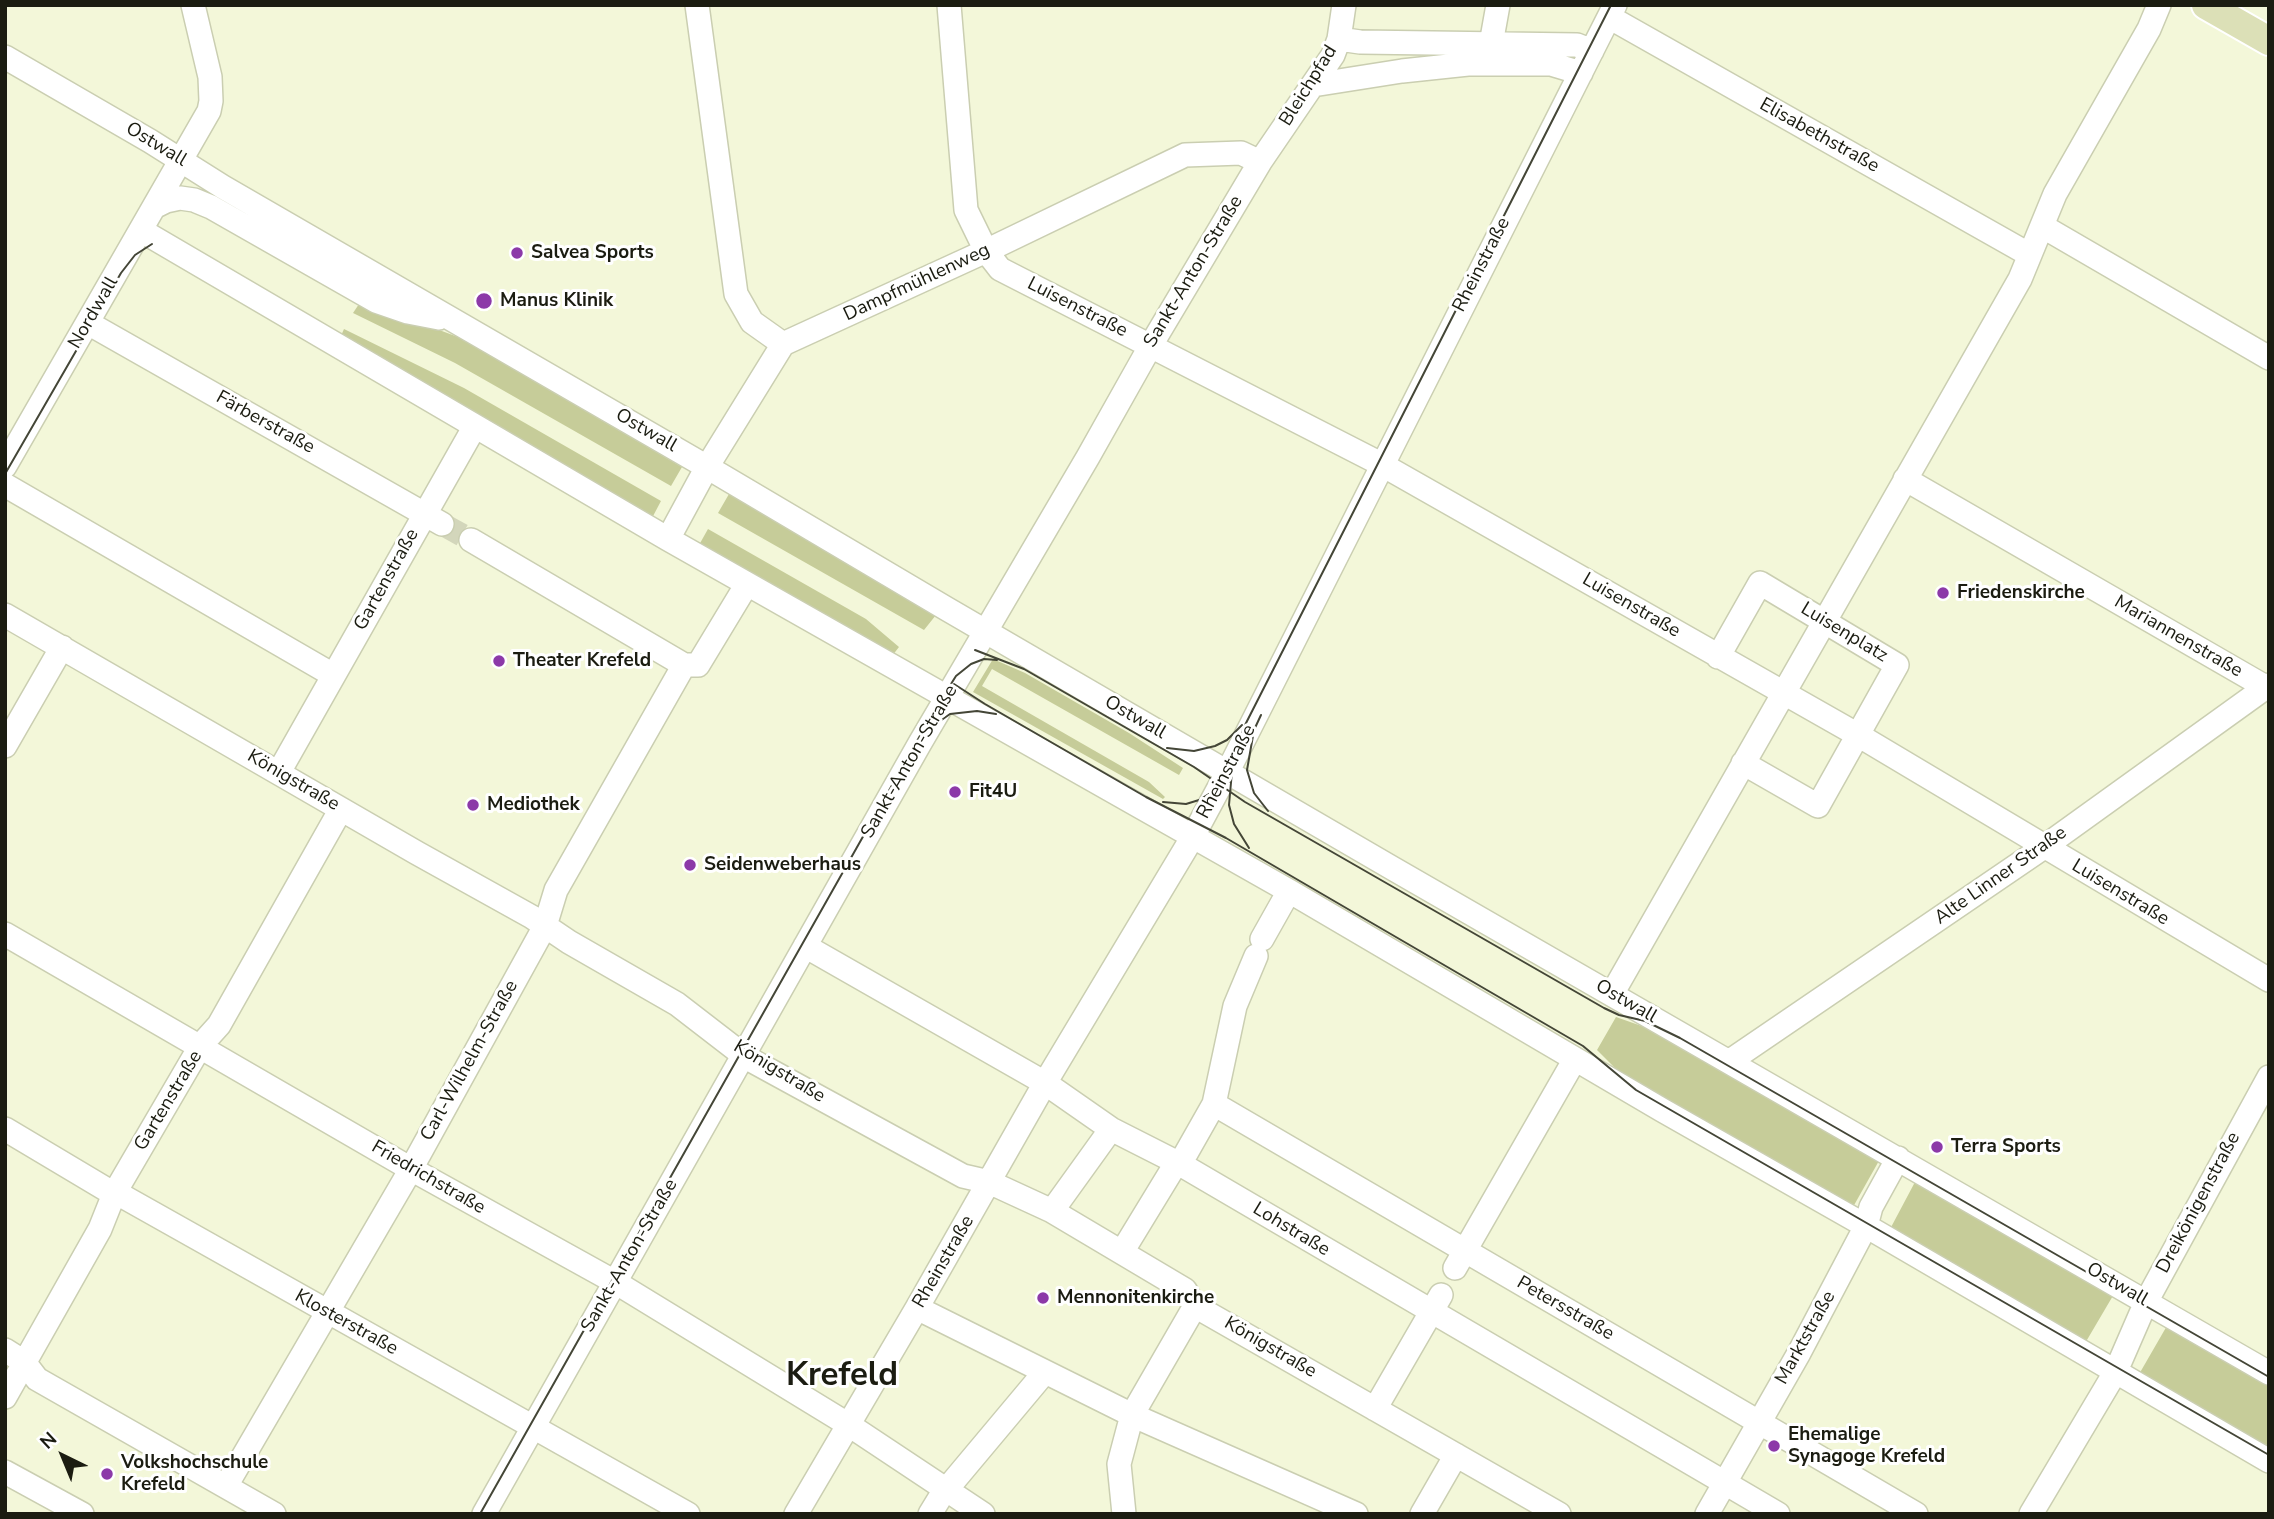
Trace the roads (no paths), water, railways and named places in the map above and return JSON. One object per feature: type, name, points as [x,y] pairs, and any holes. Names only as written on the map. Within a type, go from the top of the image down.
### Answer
[{"type":"main road","points":[[2206,5],[2269,41]]},
{"type":"street","name":"Nordwall","points":[[5,466],[203,124],[211,101],[211,77],[194,5]]},
{"type":"street","points":[[667,539],[707,467],[783,344],[752,322],[736,294],[697,5]]},
{"type":"street","points":[[949,5],[967,210],[986,251]]},
{"type":"street","name":"Bleichpfad","points":[[1260,162],[1333,55],[1339,39],[1344,5]]},
{"type":"street","points":[[1491,44],[1498,5]]},
{"type":"street","points":[[1612,994],[2020,279],[2055,194],[2159,5]]},
{"type":"street","name":"Rheinstraße","points":[[796,1514],[1045,1083],[1192,838],[1612,11]]},
{"type":"street","name":"Elisabethstraße","points":[[1612,11],[2030,255]]},
{"type":"street","points":[[1339,39],[1360,42],[1577,45],[1592,51]]},
{"type":"street","name":"Ostwall","points":[[5,57],[986,632],[2269,1373]]},
{"type":"street","points":[[1313,85],[1468,64],[1550,64],[1581,73]]},
{"type":"street","name":"Dampfmühlenweg","points":[[783,344],[986,251],[1185,155],[1241,153],[1260,162]]},
{"type":"street","name":"Sankt-Anton-Straße","points":[[492,1511],[533,1427],[947,697],[1260,162]]},
{"type":"street","points":[[156,206],[180,198],[194,200],[211,207],[376,301],[408,312],[456,321]]},
{"type":"street","points":[[2042,226],[2269,358]]},
{"type":"street","points":[[142,231],[667,539],[1133,801],[1192,838],[1289,891],[2269,1461]]},
{"type":"street","name":"Luisenstraße","points":[[986,251],[1000,269],[1382,465],[1784,692],[2269,979]]},
{"type":"street","name":"Färberstraße","points":[[88,323],[433,518]]},
{"type":"street","name":"Gartenstraße","points":[[279,772],[333,675],[433,518],[475,426]]},
{"type":"street","name":"Mariannenstraße","points":[[1905,479],[2268,687]]},
{"type":"street","points":[[5,485],[333,675]]},
{"type":"street","points":[[471,540],[684,665],[698,665],[747,584]]},
{"type":"street","name":"Luisenplatz","points":[[1718,657],[1760,583],[1898,665],[1818,806],[1743,763]]},
{"type":"street","name":"Königstraße","points":[[5,615],[677,1004],[747,1058],[963,1176],[989,1182],[1052,1211],[1185,1290],[1195,1306],[1559,1514]]},
{"type":"street","points":[[5,746],[62,648]]},
{"type":"street","name":"Carl-Wilhelm-Straße","points":[[226,1486],[411,1169],[545,926],[556,890],[684,665]]},
{"type":"street","name":"Alte Linner Straße","points":[[1730,1061],[2044,847],[2268,687]]},
{"type":"street","name":"Gartenstraße","points":[[5,1397],[15,1356],[100,1229],[114,1194],[201,1045],[219,1025],[341,809]]},
{"type":"street","points":[[1122,1252],[1172,1170],[1180,1164],[1214,1104],[1236,1006],[1259,948],[1289,891]]},
{"type":"street","name":"Friedrichstraße","points":[[5,934],[201,1045],[411,1169],[615,1282],[849,1425],[983,1514]]},
{"type":"street","name":"Lohstraße","points":[[806,946],[1045,1083],[1111,1129],[1435,1304],[1778,1514]]},
{"type":"street","points":[[1459,1259],[1576,1059]]},
{"type":"street","name":"Dreikönigenstraße","points":[[2031,1514],[2116,1371],[2146,1301],[2269,1077]]},
{"type":"street","name":"Petersstraße","points":[[1214,1104],[1459,1259],[1664,1366],[1916,1514]]},
{"type":"street","name":"Klosterstraße","points":[[5,1129],[114,1194],[124,1197],[688,1514]]},
{"type":"street","points":[[1052,1211],[1111,1129]]},
{"type":"street","name":"Marktstraße","points":[[1707,1514],[1866,1226],[1871,1207],[1898,1158]]},
{"type":"street","points":[[1375,1409],[1435,1304]]},
{"type":"street","points":[[1124,1514],[1119,1464],[1132,1415],[1195,1306]]},
{"type":"street","points":[[917,1308],[1132,1415],[1356,1514]]},
{"type":"street","points":[[15,1356],[37,1379],[274,1514]]},
{"type":"street","points":[[930,1514],[1044,1373]]},
{"type":"street","points":[[1422,1514],[1456,1455]]},
{"type":"street","points":[[5,1472],[82,1514]]},
{"type":"tunnel","points":[[442,524],[471,540]]},
{"type":"tram line","points":[[1249,848],[1234,824],[1229,805],[1233,760],[1243,729],[1611,5]]},
{"type":"tram line","points":[[5,474],[121,273],[135,255],[152,244]]},
{"type":"tram line","points":[[975,650],[1024,669],[1194,767],[1245,802],[1604,1008],[1619,1015],[1645,1021],[1680,1038],[2269,1377]]},
{"type":"tram line","points":[[480,1514],[934,711],[956,676],[971,664],[984,659],[997,660]]},
{"type":"tram line","points":[[954,684],[1146,797],[1226,838],[1583,1046],[1636,1090],[2269,1455]]},
{"type":"tram line","points":[[929,734],[933,726],[950,714],[977,711],[996,714]]},
{"type":"tram line","points":[[1261,715],[1254,730],[1247,770],[1254,793],[1268,811]]},
{"type":"tram line","points":[[1167,748],[1194,751],[1215,746],[1227,740],[1242,725]]},
{"type":"tram line","points":[[1163,802],[1186,804],[1199,800],[1230,781]]},
{"type":"place","name":"Salvea Sports","points":[[517,253]]},
{"type":"place","name":"Manus Klinik","points":[[484,301]]},
{"type":"place","name":"Friedenskirche","points":[[1943,593]]},
{"type":"place","name":"Theater Krefeld","points":[[499,661]]},
{"type":"place","name":"Fit4U","points":[[955,792]]},
{"type":"place","name":"Mediothek","points":[[473,805]]},
{"type":"place","name":"Seidenweberhaus","points":[[690,865]]},
{"type":"place","name":"Terra Sports","points":[[1937,1147]]},
{"type":"place","name":"Mennonitenkirche","points":[[1043,1298]]},
{"type":"place","name":"Ehemalige Synagoge Krefeld","points":[[1774,1446]]},
{"type":"place","name":"Volkshochschule Krefeld","points":[[107,1474]]},
{"type":"district","name":"Krefeld","points":[[842,1377]]}]
